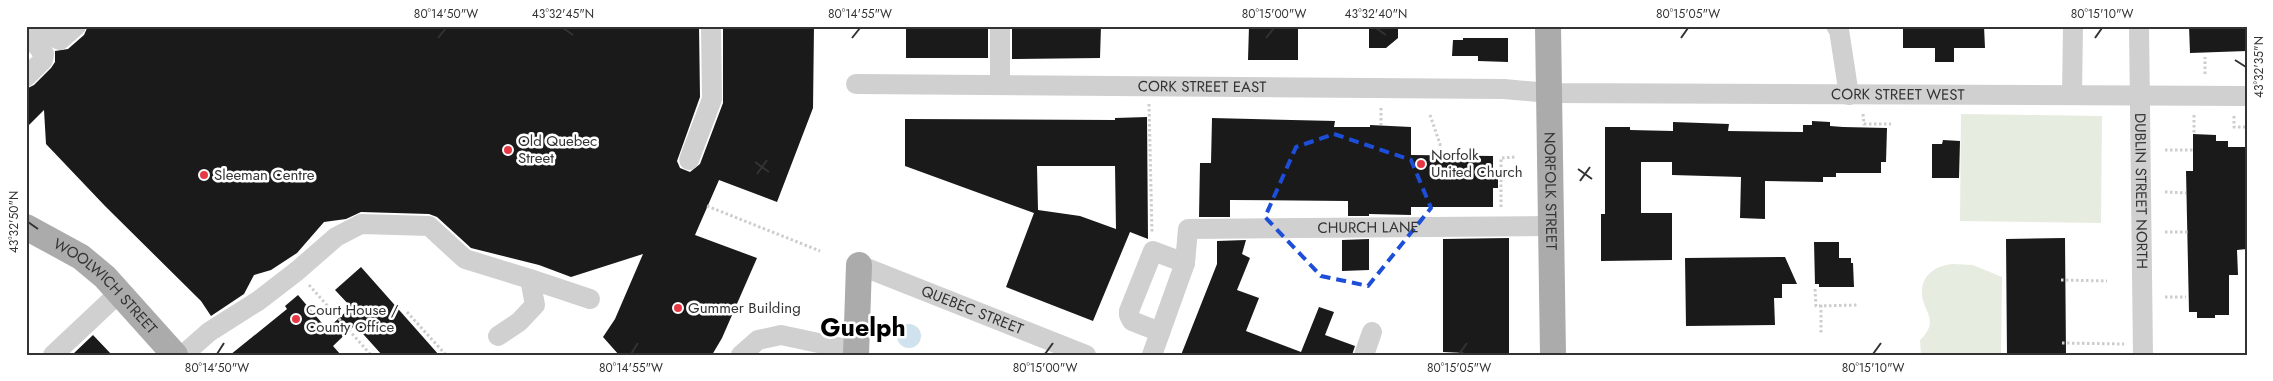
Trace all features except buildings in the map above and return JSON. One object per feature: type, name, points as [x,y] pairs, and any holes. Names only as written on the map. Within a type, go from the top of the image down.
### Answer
[{"type":"main road","name":"NORFOLK STREET","points":[[1548,26],[1553,355]]},
{"type":"main road","name":"WOOLWICH STREET","points":[[26,227],[81,257],[105,277],[175,355]]},
{"type":"main road","points":[[856,353],[859,265]]},
{"type":"street","points":[[36,31],[60,40],[76,26]]},
{"type":"street","points":[[689,160],[712,99],[711,26]]},
{"type":"street","points":[[1000,26],[1000,85]]},
{"type":"street","points":[[1836,26],[1839,30],[1849,94]]},
{"type":"street","points":[[2072,26],[2072,95]]},
{"type":"street","name":"DUBLIN STREET NORTH","points":[[2139,26],[2143,349]]},
{"type":"street","points":[[26,77],[43,60],[44,54],[36,31]]},
{"type":"street","name":"CORK STREET EAST","points":[[856,84],[1504,89],[1549,93]]},
{"type":"street","name":"CORK STREET WEST","points":[[1549,93],[2247,96]]},
{"type":"street","points":[[183,355],[209,332],[258,301],[297,271],[336,237],[361,224],[430,226],[465,259],[590,299]]},
{"type":"street","name":"CHURCH LANE","points":[[1185,263],[1188,229],[1550,226]]},
{"type":"street","points":[[1152,355],[1185,263],[1153,251],[1128,315],[1132,322],[1160,332]]},
{"type":"street","name":"QUEBEC STREET","points":[[859,265],[1064,351],[1086,355]]},
{"type":"street","points":[[498,336],[519,322],[535,305],[530,279]]},
{"type":"street","points":[[53,355],[120,292]]},
{"type":"street","points":[[1364,355],[1372,332]]},
{"type":"street","points":[[741,355],[758,340],[781,335],[856,353]]},
{"type":"path","points":[[2205,57],[2205,74]]},
{"type":"path","points":[[1149,86],[1153,251]]},
{"type":"path","points":[[1863,111],[1864,124],[1891,124]]},
{"type":"path","points":[[2194,112],[2194,134]]},
{"type":"path","points":[[2234,112],[2234,127],[2247,128]]},
{"type":"path","points":[[1430,115],[1438,137],[1440,155]]},
{"type":"path","points":[[2164,150],[2193,150]]},
{"type":"path","points":[[1501,199],[1501,158],[1515,157]]},
{"type":"path","points":[[2165,192],[2186,192]]},
{"type":"path","points":[[707,206],[820,251]]},
{"type":"path","points":[[2165,232],[2188,232]]},
{"type":"path","points":[[297,271],[370,355]]},
{"type":"path","points":[[2061,280],[2107,281]]},
{"type":"path","points":[[1815,289],[1816,306],[1859,305]]},
{"type":"path","points":[[2165,296],[2186,296]]},
{"type":"path","points":[[1821,305],[1821,335]]},
{"type":"path","points":[[407,312],[446,355]]},
{"type":"path","points":[[2062,343],[2143,349]]},
{"type":"highlighted area","points":[[1334,134],[1411,160],[1431,208],[1368,286],[1321,276],[1265,217],[1296,147]]},
{"type":"shaded area","points":[[1961,114],[2102,116],[2101,223],[1960,221]]},
{"type":"shaded area","points":[[1953,264],[1973,265],[2002,277],[2001,355],[1921,355],[1920,340],[1926,333],[1930,321],[1922,293],[1924,281],[1931,272],[1941,266]]},
{"type":"water","points":[[909,324],[914,325],[920,331],[920,341],[914,347],[909,348],[904,347],[898,341],[897,336],[898,331],[904,325]]},
{"type":"place","name":"Old Quebec Street","points":[[508,150]]},
{"type":"place","name":"Norfolk United Church","points":[[1421,164]]},
{"type":"place","name":"Sleeman Centre","points":[[204,175]]},
{"type":"place","name":"Gummer Building","points":[[678,308]]},
{"type":"place","name":"Court House / County Office","points":[[296,319]]},
{"type":"district","name":"Guelph","points":[[863,327]]}]
